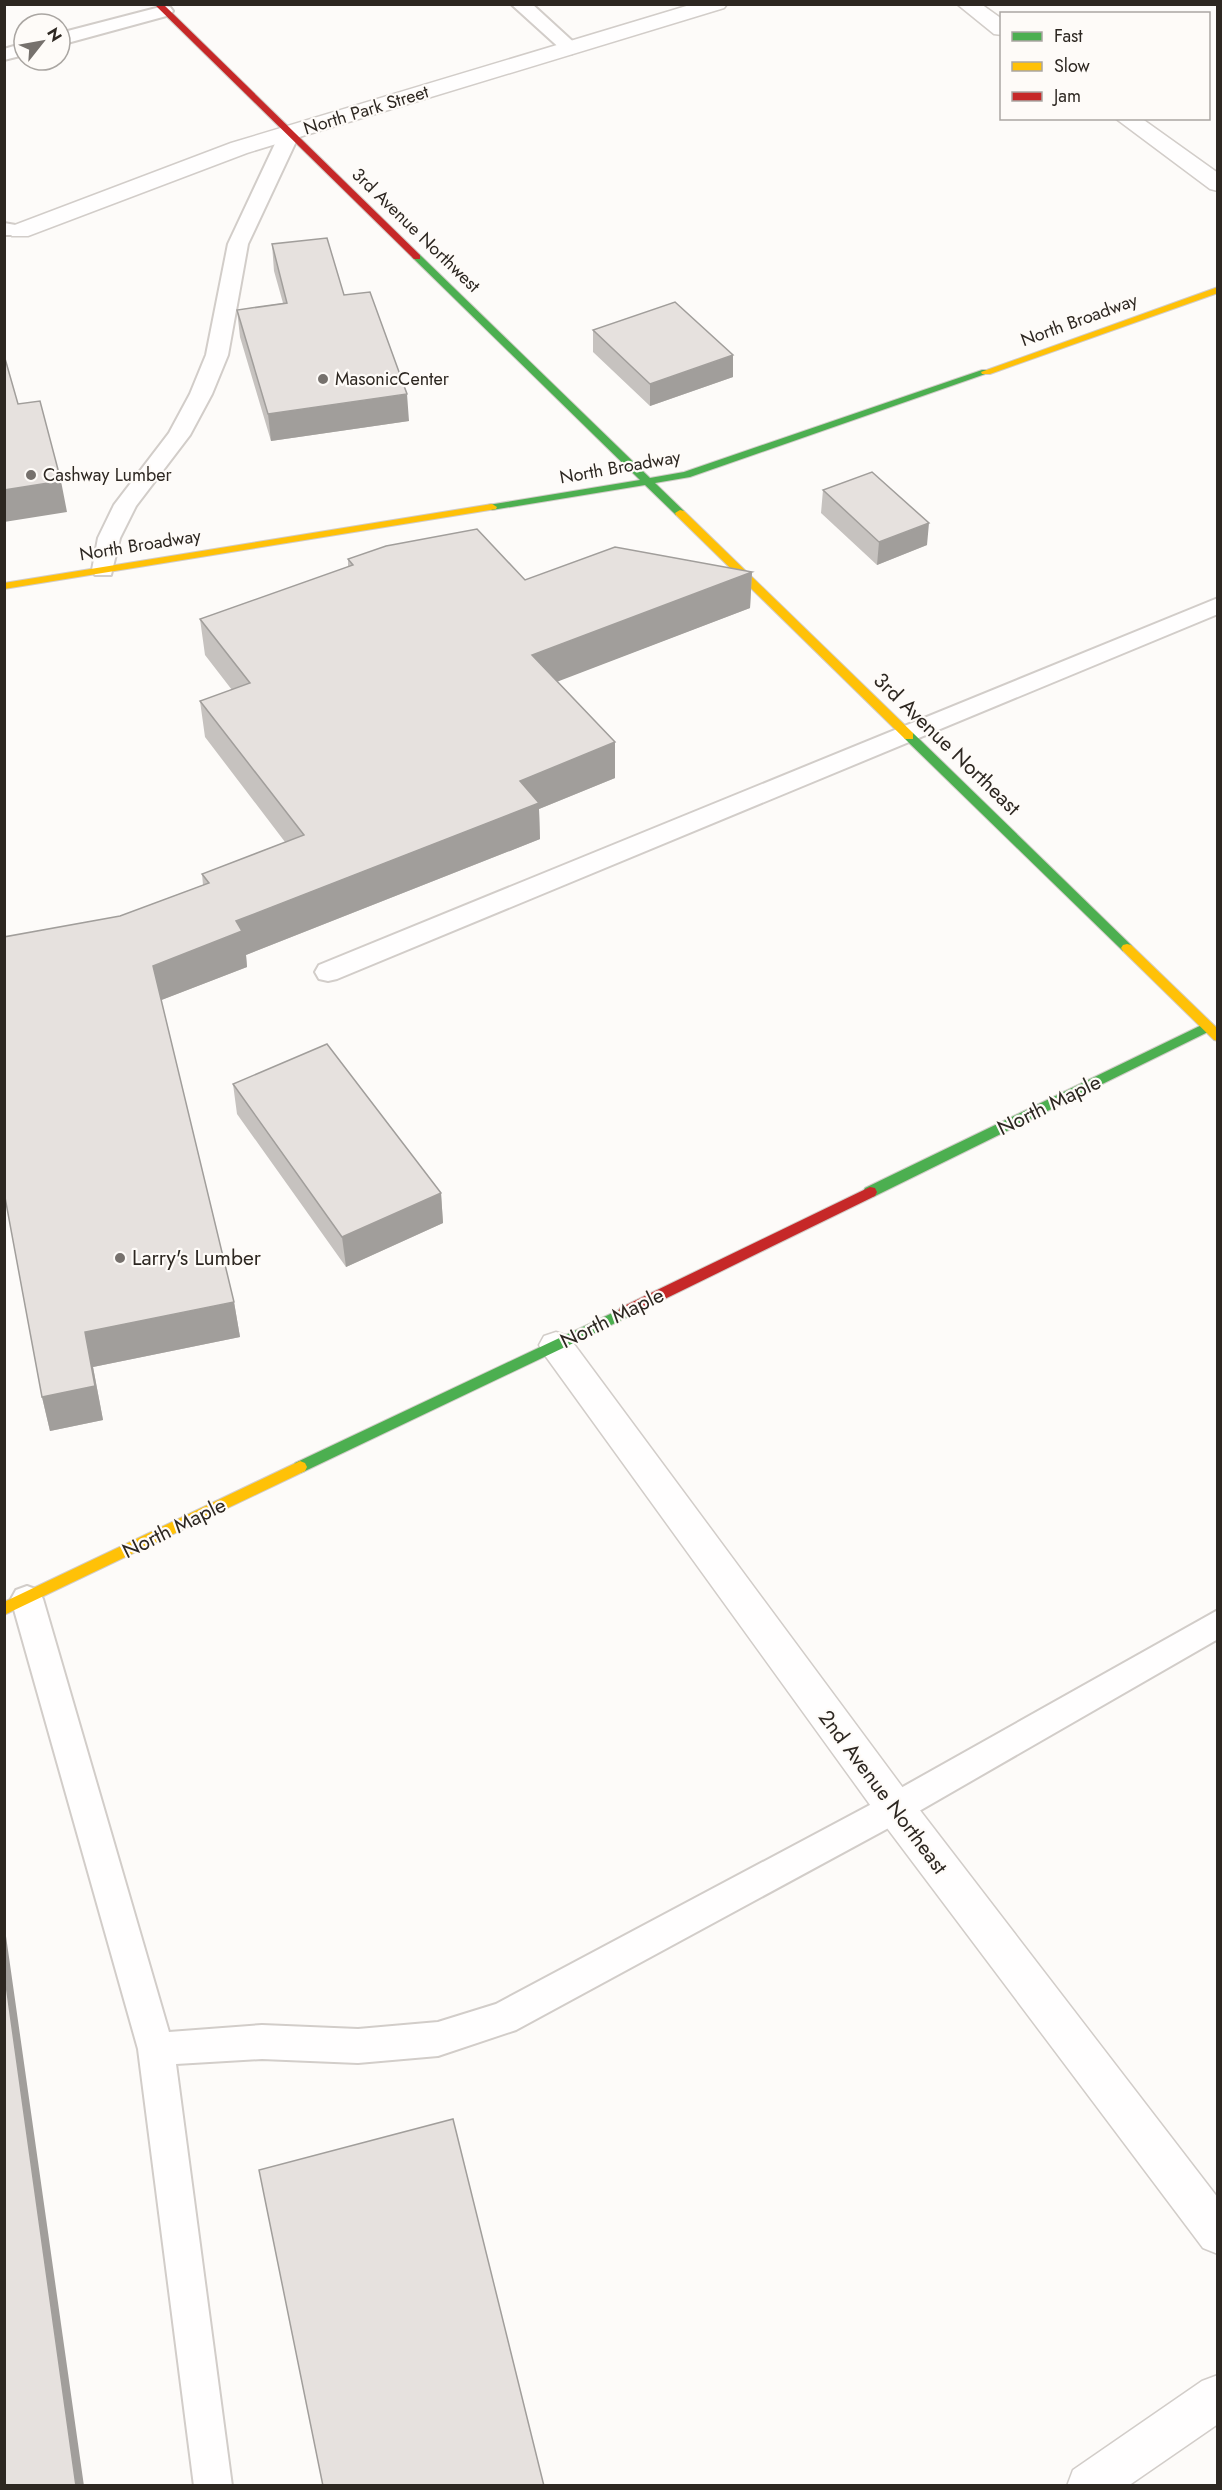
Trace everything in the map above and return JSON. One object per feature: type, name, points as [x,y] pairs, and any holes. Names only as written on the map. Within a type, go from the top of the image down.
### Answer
[{"type":"street","name":"North Park Street","points":[[12,230],[187,166],[717,4]]},
{"type":"street","points":[[967,4],[1000,28]]},
{"type":"street","name":"3rd Avenue Northwest","points":[[161,8],[648,482]]},
{"type":"street","points":[[1129,120],[1218,183]]},
{"type":"street","name":"North Broadway","points":[[4,586],[686,474],[765,450],[1218,290]]},
{"type":"street","name":"3rd Avenue Northeast","points":[[648,482],[907,735],[1214,1029]]},
{"type":"street","name":"North Maple","points":[[16,1604],[1214,1029]]},
{"type":"street","name":"2nd Avenue Northeast","points":[[556,1345],[895,1808],[1218,2233]]},
{"type":"street","points":[[1089,2486],[1218,2397]]},
{"type":"lane","points":[[520,4],[571,48]]},
{"type":"lane","points":[[72,35],[161,8]]},
{"type":"lane","points":[[103,570],[109,538],[124,505],[179,435],[201,394],[217,355],[238,244],[290,133]]},
{"type":"lane","points":[[328,972],[1218,605]]},
{"type":"lane","points":[[16,1604],[156,2049],[213,2486]]},
{"type":"lane","points":[[156,2049],[262,2042],[358,2046],[438,2039],[504,2018],[895,1808],[1218,1623]]},
{"type":"building","points":[[327,238],[344,295],[370,292],[407,394],[268,414],[237,310],[287,303],[272,244]]},
{"type":"building","points":[[675,302],[733,355],[650,384],[593,330]]},
{"type":"building","points":[[4,355],[18,404],[40,401],[61,481],[4,490]]},
{"type":"building","points":[[872,472],[929,523],[879,542],[823,490]]},
{"type":"building","points":[[477,529],[525,580],[615,547],[752,572],[532,655],[615,742],[520,781],[539,803],[236,921],[242,931],[153,966],[234,1302],[85,1332],[95,1386],[42,1397],[4,1192],[4,937],[120,916],[209,883],[202,874],[304,835],[200,701],[250,683],[200,619],[353,565],[348,559],[386,546]]},
{"type":"building","points":[[327,1044],[441,1193],[342,1237],[233,1084]]},
{"type":"building","points":[[4,1970],[76,2486],[4,2486]]},
{"type":"building","points":[[453,2119],[544,2486],[323,2486],[259,2170]]},
{"type":"traffic: fast","points":[[417,257],[680,513]]},
{"type":"traffic: fast","points":[[492,507],[686,475],[986,372]]},
{"type":"traffic: fast","points":[[909,736],[1127,948]]},
{"type":"traffic: fast","points":[[870,1192],[1208,1027]]},
{"type":"traffic: fast","points":[[300,1467],[625,1312]]},
{"type":"traffic: slow","points":[[986,372],[1218,290]]},
{"type":"traffic: slow","points":[[4,586],[492,507]]},
{"type":"traffic: slow","points":[[680,513],[909,736]]},
{"type":"traffic: slow","points":[[1127,948],[1218,1037]]},
{"type":"traffic: slow","points":[[4,1609],[300,1467]]},
{"type":"traffic: jam","points":[[158,4],[417,257]]},
{"type":"traffic: jam","points":[[625,1312],[870,1192]]},
{"type":"place","name":"MasonicCenter","points":[[323,379]]},
{"type":"place","name":"Cashway Lumber","points":[[31,475]]},
{"type":"place","name":"Larry's Lumber","points":[[120,1258]]}]
